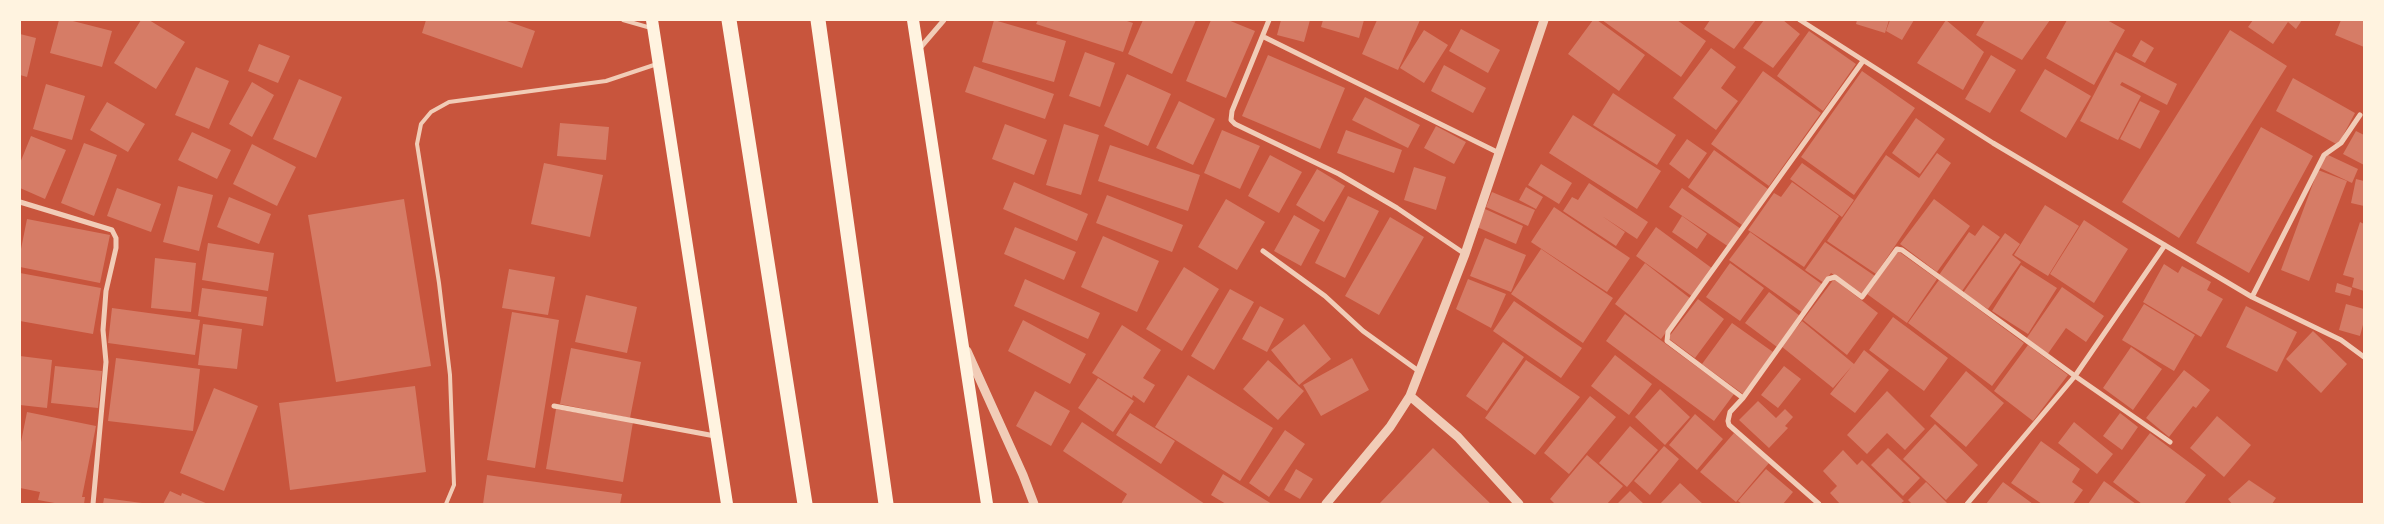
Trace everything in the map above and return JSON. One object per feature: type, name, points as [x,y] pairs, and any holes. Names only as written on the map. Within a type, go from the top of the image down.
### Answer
[{"type":"highway","points":[[729,20],[804,504]]},
{"type":"highway","points":[[818,20],[886,504]]},
{"type":"main road","points":[[913,20],[987,504]]},
{"type":"main road","points":[[653,24],[727,504]]},
{"type":"street","points":[[918,51],[944,20]]},
{"type":"street","points":[[1269,20],[1232,111],[1231,120],[1235,124],[1340,174],[1397,208],[1465,254]]},
{"type":"street","points":[[1326,504],[1390,426],[1410,396],[1465,254],[1497,152],[1544,20]]},
{"type":"street","points":[[1800,20],[1993,143],[2252,297],[2341,340],[2364,357]]},
{"type":"street","points":[[1264,36],[1497,152]]},
{"type":"street","points":[[1743,398],[1667,341],[1668,332],[1864,61]]},
{"type":"street","points":[[2252,297],[2324,155],[2341,143],[2360,115]]},
{"type":"street","points":[[20,202],[112,230],[116,238],[116,248],[106,291],[104,330],[106,362],[93,504]]},
{"type":"street","points":[[1967,504],[2075,376],[2165,245]]},
{"type":"street","points":[[1819,504],[1729,425],[1730,412],[1743,398],[1828,279],[1835,277],[1862,297],[1897,249],[1902,250],[2075,376],[2170,442]]},
{"type":"street","points":[[1263,251],[1325,296],[1363,331],[1420,372]]},
{"type":"street","points":[[961,338],[1023,475],[1034,504]]},
{"type":"street","points":[[1410,396],[1458,437],[1519,504]]},
{"type":"street","points":[[554,406],[718,436]]},
{"type":"lane","points":[[623,20],[653,24]]},
{"type":"lane","points":[[446,504],[454,484],[450,374],[439,283],[417,144],[421,124],[431,112],[448,102],[606,81],[660,63]]},
{"type":"building","points":[[59,20],[69,20],[112,31],[102,67],[50,53]]},
{"type":"building","points":[[141,20],[149,20],[185,42],[156,89],[114,63]]},
{"type":"building","points":[[426,20],[504,20],[535,31],[522,68],[422,33]]},
{"type":"building","points":[[994,20],[1066,41],[1054,82],[982,62]]},
{"type":"building","points":[[1038,20],[1124,20],[1133,23],[1123,52],[1036,24]]},
{"type":"building","points":[[1143,20],[1196,20],[1172,74],[1128,54]]},
{"type":"building","points":[[1211,20],[1228,20],[1255,31],[1226,98],[1186,81]]},
{"type":"building","points":[[1281,20],[1310,20],[1304,42],[1277,35]]},
{"type":"building","points":[[1323,20],[1364,20],[1359,38],[1321,27]]},
{"type":"building","points":[[1377,20],[1420,20],[1398,70],[1362,54]]},
{"type":"building","points":[[1593,20],[1597,20],[1645,55],[1619,91],[1568,54]]},
{"type":"building","points":[[1602,20],[1677,20],[1706,41],[1681,77]]},
{"type":"building","points":[[1710,20],[1756,20],[1734,49],[1704,29]]},
{"type":"building","points":[[1764,20],[1783,20],[1800,34],[1773,68],[1743,48]]},
{"type":"building","points":[[1857,20],[1889,20],[1885,33],[1856,24]]},
{"type":"building","points":[[1890,20],[1914,20],[1902,40],[1886,31]]},
{"type":"building","points":[[1946,20],[1984,52],[1963,90],[1917,63]]},
{"type":"building","points":[[1985,20],[2050,20],[2022,60],[1976,35]]},
{"type":"building","points":[[2067,20],[2107,20],[2125,30],[2094,85],[2046,58]]},
{"type":"building","points":[[2253,20],[2302,20],[2296,29],[2288,22],[2273,44],[2248,27]]},
{"type":"building","points":[[2341,20],[2364,20],[2364,47],[2335,35]]},
{"type":"building","points":[[1461,29],[1500,50],[1488,73],[1449,51]]},
{"type":"building","points":[[1424,30],[1448,45],[1424,83],[1400,68]]},
{"type":"building","points":[[2230,30],[2287,66],[2179,238],[2122,202]]},
{"type":"building","points":[[1809,31],[1856,64],[1823,111],[1777,76]]},
{"type":"building","points":[[20,34],[36,38],[27,77],[20,75]]},
{"type":"building","points":[[2141,40],[2154,48],[2145,63],[2132,56]]},
{"type":"building","points":[[259,44],[290,56],[278,83],[248,71]]},
{"type":"building","points":[[1711,48],[1736,67],[1721,88],[1738,101],[1716,130],[1673,98]]},
{"type":"building","points":[[1085,52],[1115,63],[1100,107],[1069,96]]},
{"type":"building","points":[[2116,52],[2177,84],[2167,105],[2122,82],[2120,85],[2141,96],[2118,140],[2080,121]]},
{"type":"building","points":[[1268,55],[1345,88],[1320,149],[1242,116]]},
{"type":"building","points":[[1991,55],[2016,70],[1990,113],[1965,99]]},
{"type":"building","points":[[1444,65],[1486,88],[1473,113],[1431,91]]},
{"type":"building","points":[[974,66],[1054,94],[1045,119],[965,92]]},
{"type":"building","points":[[196,67],[229,81],[209,129],[175,115]]},
{"type":"building","points":[[2045,69],[2091,96],[2066,138],[2020,111]]},
{"type":"building","points":[[1763,71],[1821,113],[1769,186],[1711,144]]},
{"type":"building","points":[[1862,71],[1915,108],[1854,195],[1801,157]]},
{"type":"building","points":[[1127,74],[1171,94],[1148,146],[1104,126]]},
{"type":"building","points":[[2293,78],[2355,113],[2338,145],[2276,111]]},
{"type":"building","points":[[299,79],[342,97],[316,158],[273,139]]},
{"type":"building","points":[[252,82],[274,95],[252,137],[229,124]]},
{"type":"building","points":[[46,84],[85,96],[72,140],[33,129]]},
{"type":"building","points":[[1613,93],[1676,135],[1657,165],[1593,125]]},
{"type":"building","points":[[1365,97],[1420,125],[1408,148],[1352,120]]},
{"type":"building","points":[[1179,101],[1215,119],[1193,165],[1156,148]]},
{"type":"building","points":[[2140,101],[2160,111],[2140,149],[2120,139]]},
{"type":"building","points":[[107,102],[145,124],[128,152],[90,130]]},
{"type":"building","points":[[1573,115],[1661,171],[1637,209],[1549,153]]},
{"type":"building","points":[[1916,118],[1945,139],[1920,174],[1892,153]]},
{"type":"building","points":[[560,123],[609,127],[606,160],[557,156]]},
{"type":"building","points":[[1005,124],[1047,140],[1034,175],[992,159]]},
{"type":"building","points":[[1064,124],[1099,135],[1081,195],[1046,185]]},
{"type":"building","points":[[1436,126],[1466,142],[1454,164],[1424,148]]},
{"type":"building","points":[[2261,127],[2313,156],[2249,273],[2196,243]]},
{"type":"building","points":[[1222,130],[1260,146],[1240,189],[1204,173]]},
{"type":"building","points":[[1346,130],[1402,150],[1394,173],[1337,153]]},
{"type":"building","points":[[2356,131],[2364,135],[2364,165],[2343,154]]},
{"type":"building","points":[[192,132],[231,150],[217,179],[178,160]]},
{"type":"building","points":[[31,136],[66,150],[45,199],[20,188],[20,163]]},
{"type":"building","points":[[1687,139],[1707,153],[1689,179],[1669,164]]},
{"type":"building","points":[[84,143],[117,155],[94,216],[61,203]]},
{"type":"building","points":[[252,144],[296,167],[277,206],[233,184]]},
{"type":"building","points":[[1110,145],[1200,175],[1188,211],[1098,181]]},
{"type":"building","points":[[1714,150],[1768,189],[1742,225],[1688,187]]},
{"type":"building","points":[[1937,153],[1951,163],[1876,274],[1827,241],[1886,155],[1919,178]]},
{"type":"building","points":[[2326,154],[2358,169],[2352,183],[2320,168]]},
{"type":"building","points":[[1270,155],[1302,172],[1279,213],[1248,196]]},
{"type":"building","points":[[544,163],[603,175],[590,237],[531,224]]},
{"type":"building","points":[[1802,163],[1854,200],[1842,217],[1790,179]]},
{"type":"building","points":[[1541,164],[1572,183],[1559,204],[1528,185]]},
{"type":"building","points":[[1414,167],[1446,177],[1436,210],[1404,200]]},
{"type":"building","points":[[1317,169],[1345,186],[1324,222],[1296,205]]},
{"type":"building","points":[[2318,170],[2347,181],[2309,281],[2281,270]]},
{"type":"building","points":[[2356,179],[2364,181],[2364,206],[2351,203]]},
{"type":"building","points":[[1014,182],[1088,214],[1077,241],[1003,209]]},
{"type":"building","points":[[1792,182],[1839,216],[1804,267],[1748,230],[1774,193],[1781,197]]},
{"type":"building","points":[[1589,183],[1648,222],[1637,239],[1602,216],[1625,232],[1616,246],[1563,211],[1572,197],[1578,200]]},
{"type":"building","points":[[178,186],[213,195],[199,251],[163,242]]},
{"type":"building","points":[[1526,187],[1543,197],[1536,209],[1519,200]]},
{"type":"building","points":[[117,188],[161,204],[151,232],[107,216]]},
{"type":"building","points":[[1682,188],[1741,229],[1729,247],[1669,207]]},
{"type":"building","points":[[1492,192],[1535,210],[1528,226],[1486,207]]},
{"type":"building","points":[[1107,195],[1183,225],[1172,252],[1096,223]]},
{"type":"building","points":[[1348,196],[1379,211],[1345,278],[1315,263]]},
{"type":"building","points":[[229,197],[271,214],[259,244],[217,227]]},
{"type":"building","points":[[404,199],[431,366],[336,382],[308,215]]},
{"type":"building","points":[[1226,199],[1265,222],[1237,270],[1198,247]]},
{"type":"building","points":[[1934,199],[1970,226],[1937,272],[1900,244]]},
{"type":"building","points":[[2045,205],[2079,226],[2048,276],[2014,255]]},
{"type":"building","points":[[1554,207],[1630,258],[1607,292],[1531,242]]},
{"type":"building","points":[[1485,209],[1523,226],[1516,244],[1477,227]]},
{"type":"building","points":[[1294,215],[1320,230],[1301,266],[1274,251]]},
{"type":"building","points":[[1682,216],[1707,234],[1697,249],[1672,232]]},
{"type":"building","points":[[1390,217],[1424,237],[1379,315],[1345,296]]},
{"type":"building","points":[[27,219],[110,235],[100,283],[20,267],[20,254]]},
{"type":"building","points":[[2084,220],[2128,249],[2094,303],[2050,274]]},
{"type":"building","points":[[2360,222],[2364,224],[2364,291],[2352,287],[2354,278],[2343,275]]},
{"type":"building","points":[[1983,225],[2000,237],[1962,291],[1939,275],[1969,232],[1975,236]]},
{"type":"building","points":[[1015,227],[1076,252],[1064,280],[1004,254]]},
{"type":"building","points":[[1656,227],[1713,269],[1693,297],[1636,256]]},
{"type":"building","points":[[1750,232],[1823,285],[1803,313],[1729,260]]},
{"type":"building","points":[[2005,233],[2020,244],[2012,255],[2021,262],[1988,309],[1963,293]]},
{"type":"building","points":[[1103,236],[1159,261],[1137,312],[1081,287]]},
{"type":"building","points":[[1485,238],[1526,255],[1511,292],[1470,276]]},
{"type":"building","points":[[1825,242],[1875,276],[1862,295],[1831,273],[1824,283],[1805,270]]},
{"type":"building","points":[[208,243],[274,253],[268,291],[202,280]]},
{"type":"building","points":[[1541,249],[1613,298],[1583,343],[1511,294]]},
{"type":"building","points":[[1898,251],[1937,279],[1907,323],[1867,294]]},
{"type":"building","points":[[155,258],[196,263],[191,312],[151,308]]},
{"type":"building","points":[[1645,263],[1691,299],[1661,339],[1615,304]]},
{"type":"building","points":[[1730,263],[1764,288],[1740,321],[1706,297]]},
{"type":"building","points":[[2164,264],[2178,273],[2182,266],[2211,282],[2207,290],[2223,299],[2201,337],[2143,302]]},
{"type":"building","points":[[2021,265],[2057,288],[2028,334],[1992,311]]},
{"type":"building","points":[[1184,267],[1219,289],[1182,351],[1146,329]]},
{"type":"building","points":[[509,269],[555,277],[548,315],[502,308]]},
{"type":"building","points":[[20,273],[101,288],[93,334],[20,321]]},
{"type":"building","points":[[1025,279],[1100,313],[1088,339],[1014,306]]},
{"type":"building","points":[[1468,279],[1506,294],[1491,328],[1456,309]]},
{"type":"building","points":[[1834,279],[1878,313],[1847,355],[1803,320]]},
{"type":"building","points":[[1939,280],[2024,343],[1992,386],[1908,323]]},
{"type":"building","points":[[2337,283],[2352,288],[2350,296],[2335,292]]},
{"type":"building","points":[[2062,287],[2104,316],[2086,342],[2066,328],[2047,355],[2026,339]]},
{"type":"building","points":[[202,288],[267,297],[263,326],[198,316]]},
{"type":"building","points":[[1230,289],[1254,302],[1214,370],[1191,356]]},
{"type":"building","points":[[1769,292],[1800,316],[1777,347],[1745,323]]},
{"type":"building","points":[[586,295],[637,307],[627,353],[575,342]]},
{"type":"building","points":[[1698,299],[1724,319],[1695,358],[1668,338]]},
{"type":"building","points":[[1514,301],[1582,348],[1561,378],[1493,331]]},
{"type":"building","points":[[2144,304],[2195,335],[2174,371],[2122,340]]},
{"type":"building","points":[[2346,304],[2364,309],[2364,321],[2360,336],[2339,330]]},
{"type":"building","points":[[1260,306],[1284,319],[1267,352],[1242,339]]},
{"type":"building","points":[[2246,306],[2297,332],[2277,372],[2226,347]]},
{"type":"building","points":[[112,308],[200,320],[195,355],[108,343]]},
{"type":"building","points":[[512,312],[559,320],[535,468],[487,460]]},
{"type":"building","points":[[1625,314],[1734,394],[1714,421],[1606,341]]},
{"type":"building","points":[[1893,317],[1948,358],[1924,391],[1869,350]]},
{"type":"building","points":[[1023,320],[1086,354],[1070,384],[1008,351]]},
{"type":"building","points":[[1802,321],[1854,364],[1864,350],[1889,370],[1855,413],[1830,394],[1852,366],[1833,388],[1781,346]]},
{"type":"building","points":[[1732,323],[1773,352],[1743,394],[1702,364]]},
{"type":"building","points":[[203,324],[242,329],[237,369],[198,365]]},
{"type":"building","points":[[1304,324],[1331,359],[1299,385],[1271,350]]},
{"type":"building","points":[[1122,325],[1161,350],[1143,378],[1155,385],[1144,403],[1133,395],[1132,398],[1092,373]]},
{"type":"building","points":[[2313,331],[2347,364],[2321,393],[2286,359]]},
{"type":"building","points":[[1503,342],[1524,357],[1487,411],[1466,396]]},
{"type":"building","points":[[2028,345],[2068,375],[2033,421],[1994,391]]},
{"type":"building","points":[[2131,347],[2162,369],[2133,410],[2103,388]]},
{"type":"building","points":[[571,348],[641,362],[630,418],[560,404]]},
{"type":"building","points":[[1615,355],[1652,384],[1629,415],[1591,386]]},
{"type":"building","points":[[20,356],[52,360],[47,408],[20,405]]},
{"type":"building","points":[[116,358],[200,369],[193,431],[108,421]]},
{"type":"building","points":[[1352,358],[1369,390],[1321,416],[1303,385]]},
{"type":"building","points":[[1268,360],[1304,391],[1278,420],[1243,389]]},
{"type":"building","points":[[1526,360],[1580,397],[1535,455],[1485,418]]},
{"type":"building","points":[[55,366],[102,371],[98,408],[51,403]]},
{"type":"building","points":[[1784,366],[1801,379],[1778,408],[1761,395]]},
{"type":"building","points":[[2184,370],[2210,390],[2196,408],[2193,406],[2169,437],[2146,418]]},
{"type":"building","points":[[1966,371],[2004,403],[1966,447],[1930,416]]},
{"type":"building","points":[[1188,375],[1273,428],[1240,481],[1155,427]]},
{"type":"building","points":[[1098,378],[1134,401],[1113,432],[1078,408]]},
{"type":"building","points":[[415,386],[426,472],[290,490],[279,403]]},
{"type":"building","points":[[214,388],[258,406],[224,491],[180,473]]},
{"type":"building","points":[[1660,389],[1690,417],[1665,445],[1635,417]]},
{"type":"building","points":[[1035,391],[1070,411],[1051,446],[1016,426]]},
{"type":"building","points":[[1887,391],[1925,429],[1905,450],[1887,433],[1867,454],[1847,435]]},
{"type":"building","points":[[1590,396],[1616,417],[1569,474],[1544,453]]},
{"type":"building","points":[[1758,401],[1776,418],[1785,409],[1793,417],[1785,426],[1788,428],[1769,448],[1739,420]]},
{"type":"building","points":[[556,409],[633,422],[623,482],[546,469]]},
{"type":"building","points":[[27,412],[96,426],[82,497],[85,497],[84,504],[60,504],[38,500],[40,492],[20,488],[20,447]]},
{"type":"building","points":[[1130,413],[1175,441],[1161,464],[1116,435]]},
{"type":"building","points":[[2120,413],[2138,427],[2122,450],[2103,436]]},
{"type":"building","points":[[1695,414],[1723,439],[1697,470],[1669,445]]},
{"type":"building","points":[[2217,416],[2251,445],[2224,477],[2190,448]]},
{"type":"building","points":[[1082,422],[1205,504],[1121,504],[1127,494],[1063,451]]},
{"type":"building","points":[[2074,422],[2113,454],[2097,474],[2058,443]]},
{"type":"building","points":[[1935,424],[1978,465],[1946,500],[1903,459]]},
{"type":"building","points":[[1630,426],[1658,450],[1627,487],[1599,463]]},
{"type":"building","points":[[1285,430],[1305,444],[1269,497],[1249,483]]},
{"type":"building","points":[[1734,433],[1769,463],[1736,502],[1700,472]]},
{"type":"building","points":[[2150,433],[2206,475],[2184,504],[2142,504],[2113,482]]},
{"type":"building","points":[[2041,441],[2080,469],[2072,482],[2083,490],[2073,504],[2042,504],[2011,483]]},
{"type":"building","points":[[1664,446],[1679,459],[1650,495],[1634,481]]},
{"type":"building","points":[[1433,448],[1491,504],[1379,504]]},
{"type":"building","points":[[1888,448],[1920,478],[1903,496],[1871,465]]},
{"type":"building","points":[[1843,450],[1857,465],[1862,460],[1904,501],[1900,504],[1840,504],[1830,493],[1837,486],[1823,471]]},
{"type":"building","points":[[1587,455],[1623,486],[1607,504],[1555,504],[1550,499]]},
{"type":"building","points":[[1296,469],[1313,479],[1300,499],[1284,490]]},
{"type":"building","points":[[1766,469],[1793,492],[1783,504],[1742,504],[1738,501]]},
{"type":"building","points":[[1223,474],[1272,504],[1226,504],[1211,495]]},
{"type":"building","points":[[487,475],[622,494],[620,504],[483,504]]},
{"type":"building","points":[[2249,480],[2276,498],[2272,504],[2232,504],[2228,499]]},
{"type":"building","points":[[2104,481],[2136,504],[2088,504]]},
{"type":"building","points":[[1926,482],[1948,504],[1912,504],[1908,500]]},
{"type":"building","points":[[2003,482],[2033,504],[1986,504]]},
{"type":"building","points":[[1680,483],[1703,504],[1660,504]]},
{"type":"building","points":[[170,491],[181,496],[182,493],[208,504],[163,504]]},
{"type":"building","points":[[1630,491],[1644,504],[1617,504]]},
{"type":"building","points":[[104,498],[142,503],[142,504],[103,504]]}]
